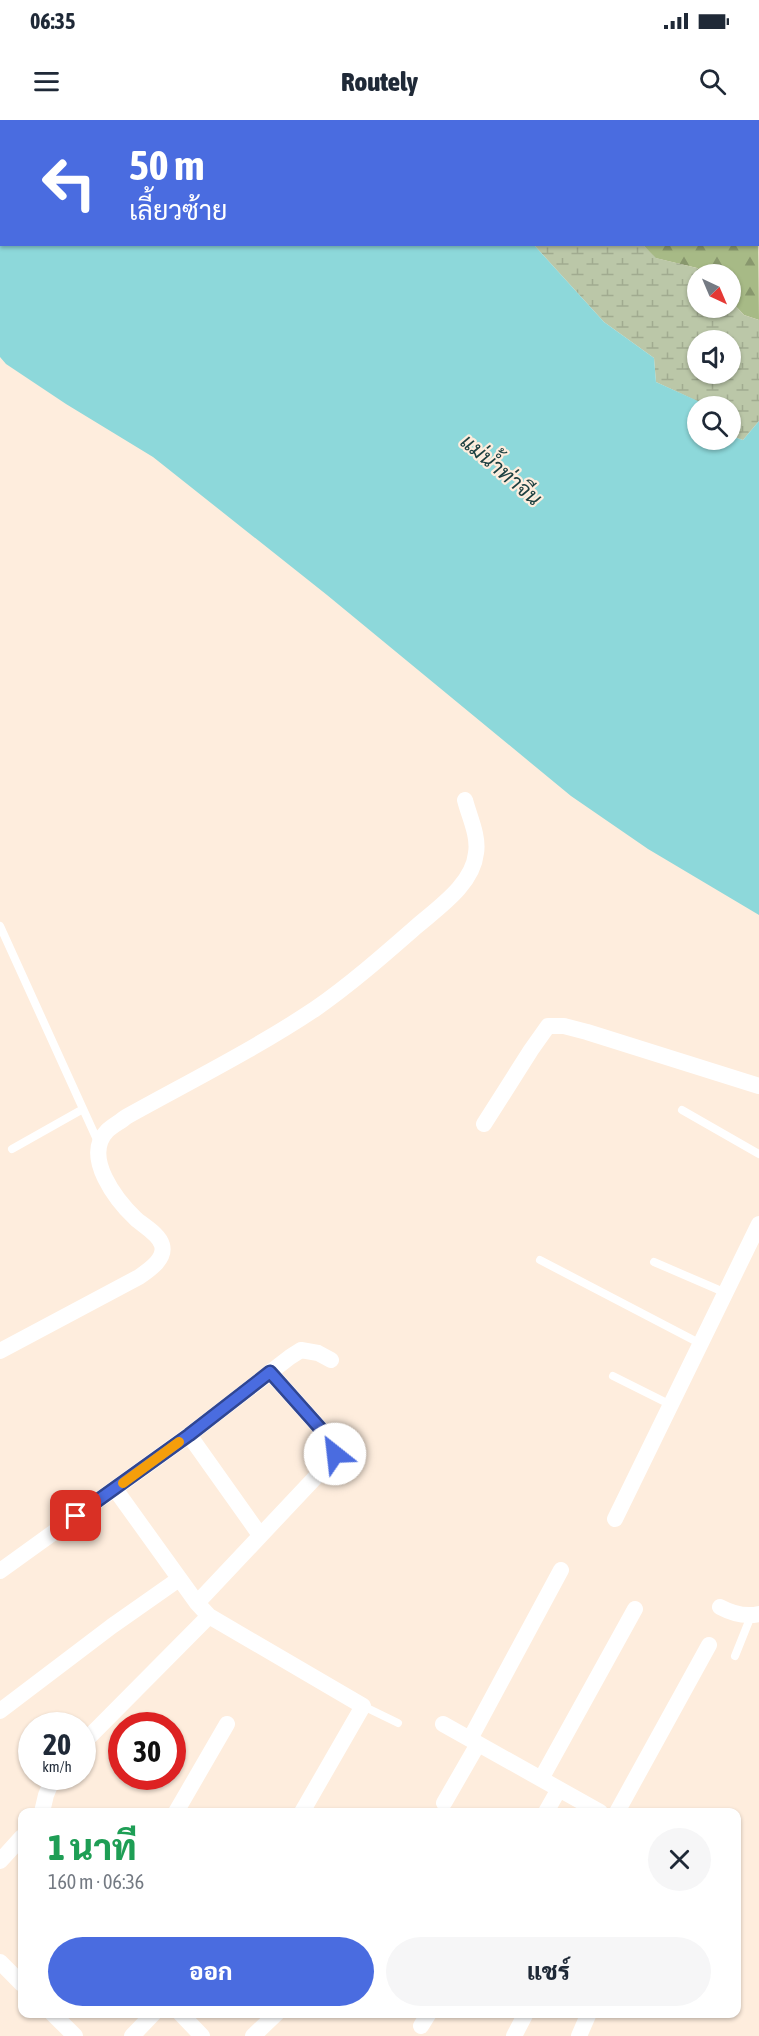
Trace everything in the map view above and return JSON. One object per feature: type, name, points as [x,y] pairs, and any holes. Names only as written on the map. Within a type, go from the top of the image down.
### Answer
[{"type":"street","points":[[0,1351],[154,1267],[161,1254],[162,1245],[157,1236],[122,1206],[104,1178],[99,1159],[100,1146],[108,1131],[126,1118],[317,1007],[448,900],[467,876],[476,854],[476,838],[465,800]]},
{"type":"street","points":[[484,1124],[548,1026],[564,1026],[586,1032],[759,1086]]},
{"type":"street","points":[[615,1519],[759,1224]]},
{"type":"street","points":[[0,1571],[189,1435],[302,1350],[318,1353],[331,1360]]},
{"type":"street","points":[[197,1603],[327,1466],[335,1454],[335,1446],[270,1372]]},
{"type":"street","points":[[189,1435],[260,1535]]},
{"type":"street","points":[[114,1489],[179,1579],[209,1616],[363,1706],[304,1808]]},
{"type":"street","points":[[444,1803],[561,1570]]},
{"type":"street","points":[[0,1711],[103,1632],[179,1579]]},
{"type":"street","points":[[720,1607],[732,1613],[755,1615]]},
{"type":"street","points":[[541,1779],[635,1609]]},
{"type":"street","points":[[96,1730],[209,1616]]},
{"type":"street","points":[[619,1808],[709,1645]]},
{"type":"street","points":[[178,1808],[227,1724]]},
{"type":"street","points":[[443,1724],[593,1808]]},
{"type":"street","points":[[548,1808],[559,1789]]},
{"type":"street","points":[[43,1808],[48,1790]]},
{"type":"street","points":[[0,1861],[18,1841]]},
{"type":"street","points":[[0,1962],[18,1980]]},
{"type":"street","points":[[56,2018],[75,2036]]},
{"type":"street","points":[[132,2036],[149,2018]]},
{"type":"street","points":[[185,2018],[202,2036]]},
{"type":"street","points":[[253,2036],[272,2018]]},
{"type":"street","points":[[514,2036],[523,2018]]},
{"type":"street","points":[[579,2036],[587,2018]]},
{"type":"lane","points":[[0,926],[100,1146]]},
{"type":"lane","points":[[12,1149],[83,1109]]},
{"type":"lane","points":[[682,1110],[759,1154]]},
{"type":"lane","points":[[540,1260],[701,1344]]},
{"type":"lane","points":[[654,1262],[726,1293]]},
{"type":"lane","points":[[612,1376],[671,1405]]},
{"type":"lane","points":[[735,1656],[755,1615]]},
{"type":"lane","points":[[363,1706],[398,1723]]},
{"type":"green space","points":[[535,246],[644,246],[656,258],[687,266],[687,318],[741,318],[741,312],[759,320],[759,421],[743,440],[741,439],[741,396],[687,396],[656,382],[654,358],[604,322]]},
{"type":"green space","points":[[644,246],[758,246],[759,320],[741,312],[741,264],[687,266],[655,258]]},
{"type":"water","name":"แม่น้ำท่าจีน","points":[[0,246],[535,246],[604,322],[654,358],[656,382],[687,396],[687,450],[741,450],[741,439],[743,440],[759,421],[759,915],[648,849],[571,796],[327,595],[153,457],[6,364],[0,357]]},
{"type":"slow traffic","points":[[123,1483],[179,1442]]},
{"type":"route","points":[[76,1516],[189,1435],[270,1372],[335,1446],[335,1454]]}]
